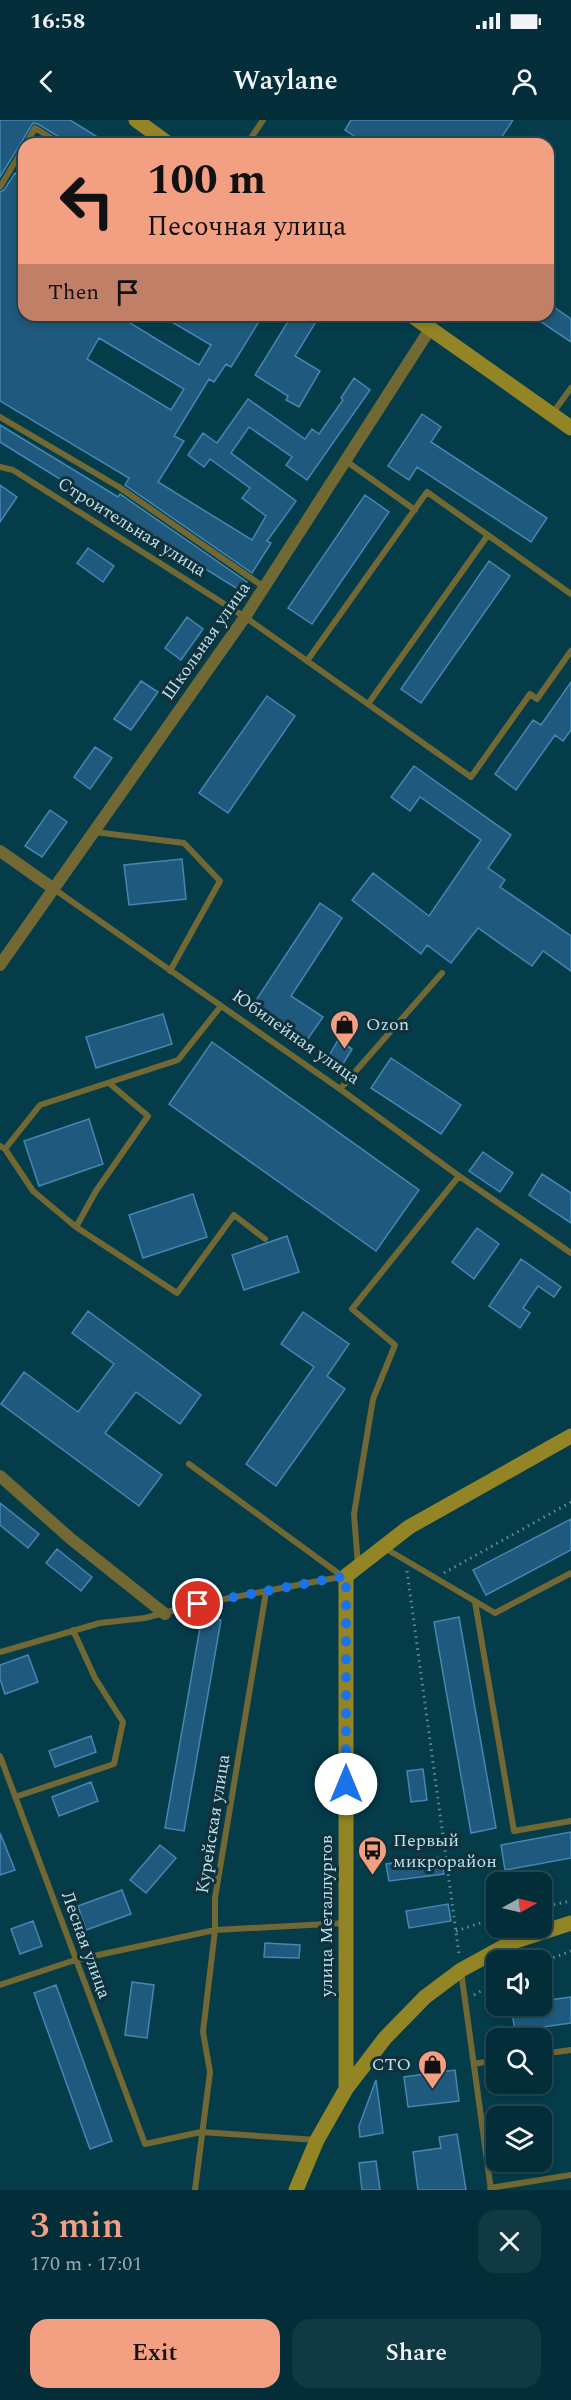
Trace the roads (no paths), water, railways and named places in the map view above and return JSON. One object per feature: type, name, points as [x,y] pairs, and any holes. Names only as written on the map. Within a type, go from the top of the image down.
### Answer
[{"type":"street","points":[[136,120],[162,138]]},
{"type":"street","points":[[419,321],[571,428]]},
{"type":"street","name":"Школьная улица","points":[[0,966],[245,617],[430,329]]},
{"type":"street","name":"Юбилейная улица","points":[[0,851],[54,889]]},
{"type":"street","points":[[349,1573],[409,1527],[571,1436]]},
{"type":"street","points":[[0,1476],[71,1539],[165,1614]]},
{"type":"street","name":"улица Металлургов","points":[[346,2089],[349,1573]]},
{"type":"street","points":[[296,2190],[316,2140],[346,2089],[386,2038],[425,1997],[461,1970],[512,1942],[571,1923]]},
{"type":"lane","points":[[251,138],[263,120]]},
{"type":"lane","points":[[29,138],[35,128],[51,138]]},
{"type":"lane","points":[[0,187],[18,157]]},
{"type":"lane","points":[[552,415],[571,388]]},
{"type":"lane","points":[[0,417],[119,487],[265,587]]},
{"type":"lane","points":[[346,461],[415,510]]},
{"type":"lane","name":"Строительная улица","points":[[0,467],[13,470],[245,617],[471,777],[530,694],[537,699],[571,651]]},
{"type":"lane","points":[[308,661],[427,492],[571,594]]},
{"type":"lane","points":[[368,704],[488,535]]},
{"type":"lane","points":[[94,832],[184,843],[220,881],[170,971]]},
{"type":"lane","name":"Юбилейная улица","points":[[54,889],[571,1253]]},
{"type":"lane","points":[[340,1089],[442,973]]},
{"type":"lane","points":[[220,1006],[178,1060],[40,1105],[3,1147],[33,1191],[76,1227],[177,1293],[234,1215],[265,1239]]},
{"type":"lane","points":[[76,1227],[96,1191],[148,1116],[109,1083]]},
{"type":"lane","points":[[349,1573],[354,1514],[373,1399],[395,1345],[352,1309],[459,1176]]},
{"type":"lane","points":[[189,1464],[349,1573]]},
{"type":"lane","points":[[382,1547],[495,1613],[571,1573]]},
{"type":"lane","points":[[0,1652],[100,1623],[165,1614],[198,1604],[266,1592],[349,1573]]},
{"type":"lane","name":"Курейская улица","points":[[195,2190],[210,2072],[203,2032],[215,1930],[214,1898],[266,1592]]},
{"type":"lane","points":[[475,1602],[514,1831],[571,1821]]},
{"type":"lane","points":[[15,1797],[114,1764],[123,1722],[95,1678],[74,1630]]},
{"type":"lane","name":"Лесная улица","points":[[0,1756],[145,2144],[201,2132]]},
{"type":"lane","points":[[0,1984],[75,1960],[215,1930],[346,1923]]},
{"type":"lane","points":[[461,1970],[490,2189],[571,2175]]},
{"type":"lane","points":[[552,2053],[571,2050]]},
{"type":"lane","points":[[474,2064],[486,2062]]},
{"type":"lane","points":[[201,2132],[316,2140]]},
{"type":"place","name":"Ozon","points":[[345,1050]]},
{"type":"place","name":"Первый микрорайон","points":[[372,1876]]},
{"type":"place","name":"СТО","points":[[432,2090]]}]
